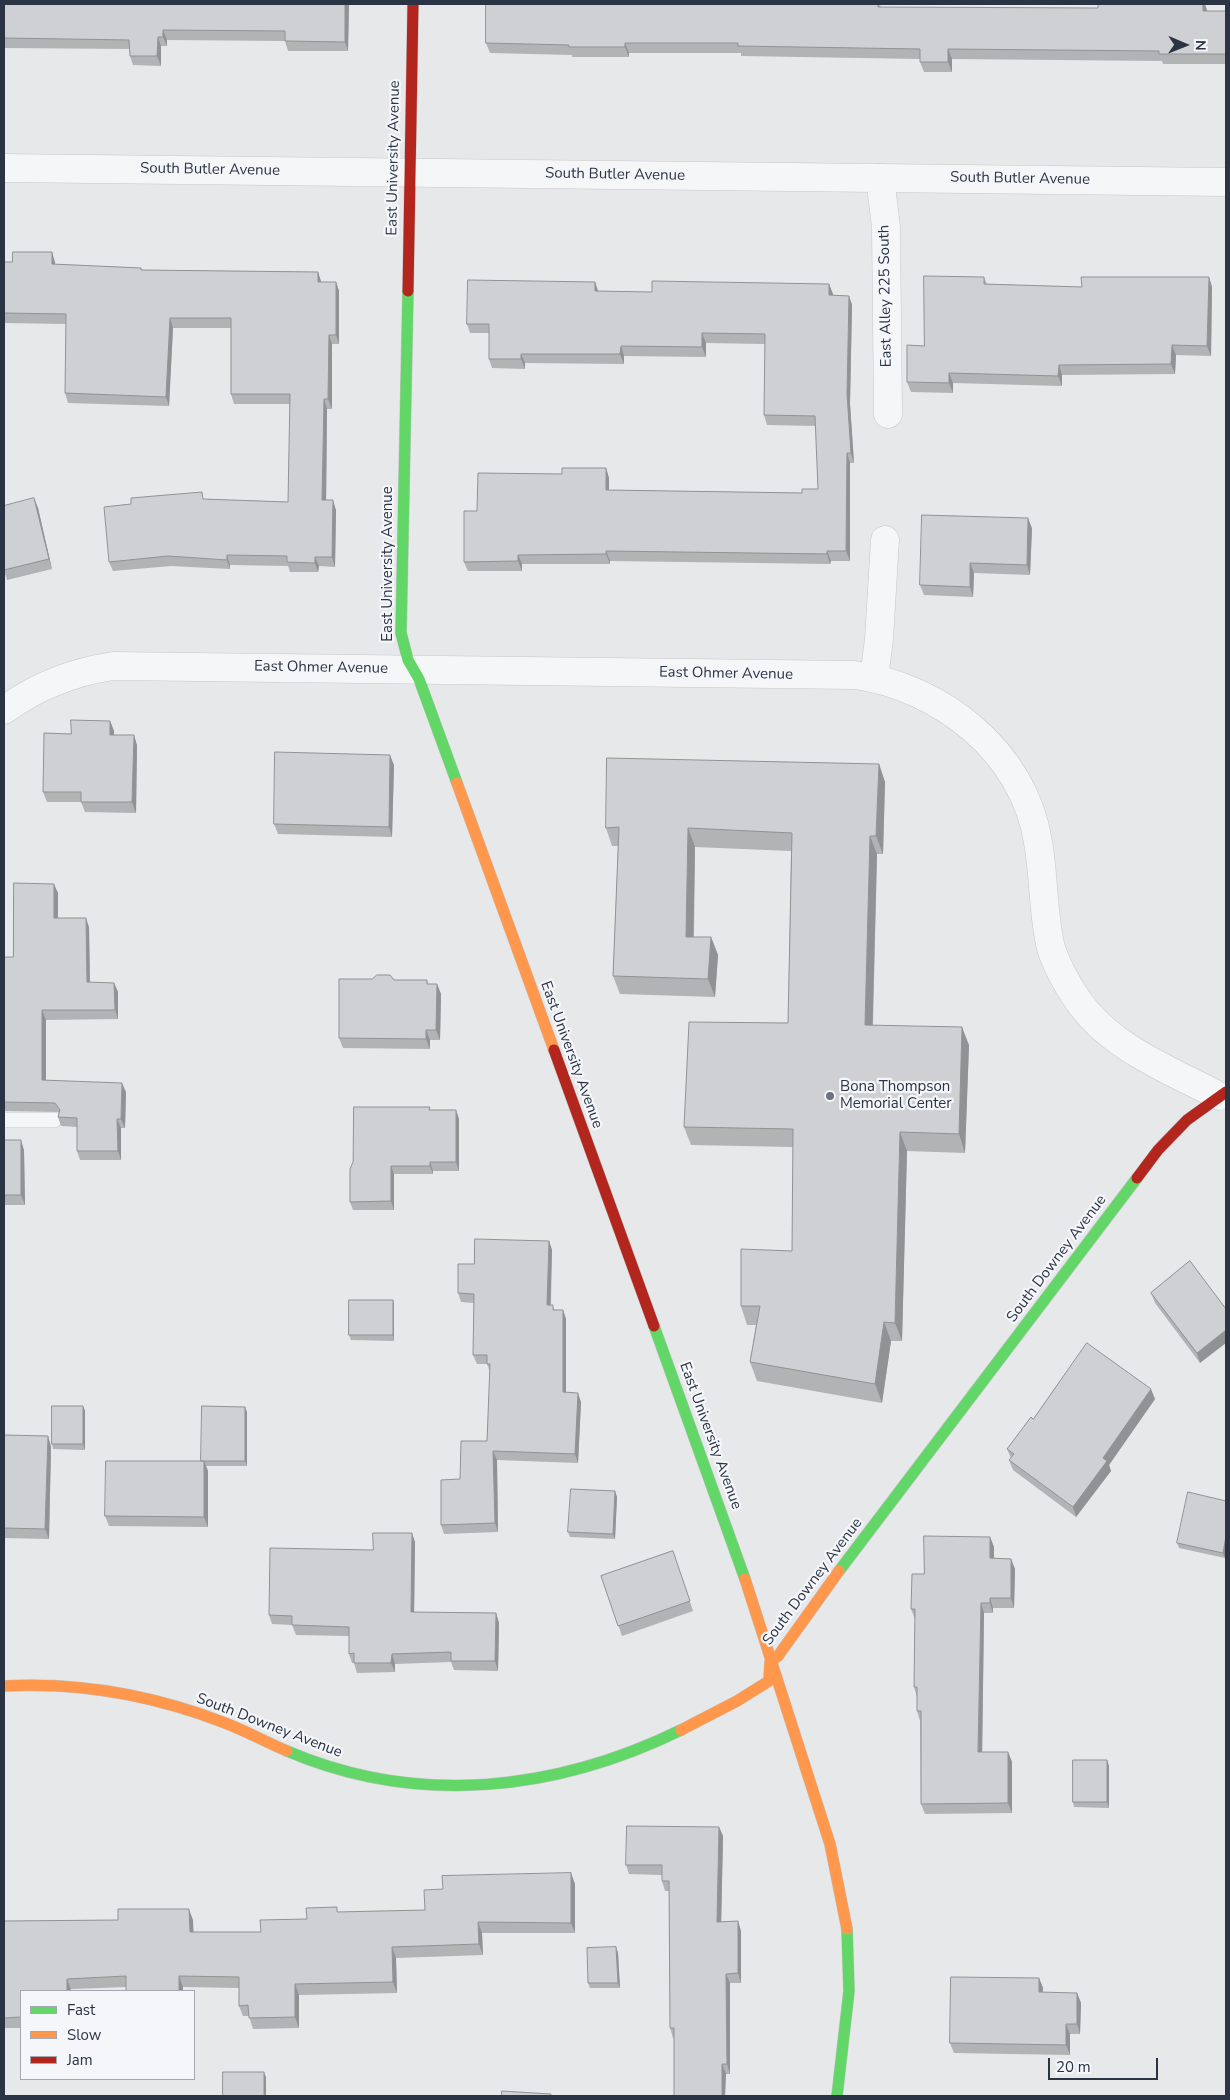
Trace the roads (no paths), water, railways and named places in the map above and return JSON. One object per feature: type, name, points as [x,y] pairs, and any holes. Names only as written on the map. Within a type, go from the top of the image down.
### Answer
[{"type":"street","name":"East University Avenue","points":[[413,4],[408,173],[401,633],[403,647],[414,669],[740,1562],[770,1662],[828,1836],[840,1888],[848,1939],[849,1982],[837,2096]]},
{"type":"street","name":"South Butler Avenue","points":[[4,168],[1226,182]]},
{"type":"street","name":"East Alley 225 South","points":[[880,178],[886,226],[888,414]]},
{"type":"street","points":[[874,678],[879,639],[885,540]]},
{"type":"street","name":"East Ohmer Avenue","points":[[4,710],[46,684],[113,666],[855,675],[874,678],[907,688],[953,712],[980,735],[1012,775],[1028,806],[1038,840],[1052,948],[1075,997],[1085,1011],[1110,1036],[1126,1047],[1222,1094]]},
{"type":"street","name":"South Downey Avenue","points":[[4,1686],[71,1686],[145,1698],[211,1718],[290,1753],[356,1774],[408,1784],[470,1787],[532,1781],[563,1775],[638,1752],[758,1690],[769,1681],[770,1662],[778,1656],[799,1625],[1158,1150],[1187,1120],[1222,1094]]},
{"type":"lane","points":[[4,1120],[54,1120]]},
{"type":"place","name":"Bona Thompson Memorial Center","points":[[830,1096]]}]
